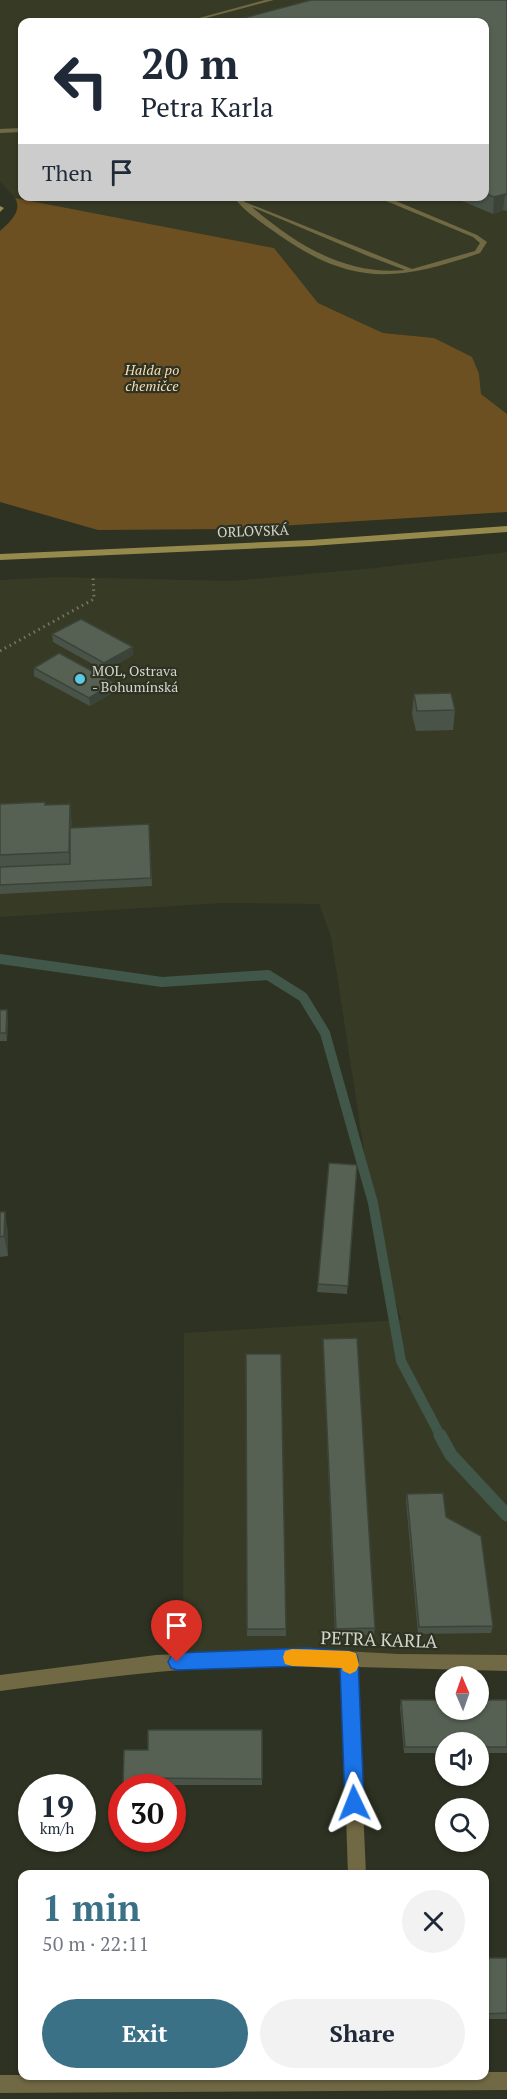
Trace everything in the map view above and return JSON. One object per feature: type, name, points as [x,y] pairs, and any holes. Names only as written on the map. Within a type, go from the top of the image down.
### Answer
[{"type":"main road","name":"ORLOVSKÁ","points":[[0,557],[334,542],[507,529]]},
{"type":"street","points":[[202,18],[271,0]]},
{"type":"street","points":[[0,131],[18,130]]},
{"type":"street","points":[[240,201],[269,227],[292,243],[350,267],[373,273],[438,266],[478,252],[484,242],[475,236],[389,201]]},
{"type":"street","points":[[244,201],[386,262],[416,270]]},
{"type":"street","name":"PETRA KARLA","points":[[0,1683],[156,1662],[306,1657],[507,1663]]},
{"type":"street","points":[[349,1659],[357,1870]]},
{"type":"street","points":[[0,2084],[291,2080]]},
{"type":"street","points":[[436,2080],[507,2081]]},
{"type":"path","points":[[0,651],[94,599],[93,575]]},
{"type":"shaded area","points":[[0,0],[507,0],[507,414],[481,394],[479,374],[434,338],[383,333],[318,303],[274,248],[31,201],[489,201],[489,18],[18,18],[18,199],[0,181]]},
{"type":"shaded area","points":[[507,552],[507,1656],[183,1664],[184,1333],[401,1320],[377,1235],[331,936],[319,904],[222,903],[0,917],[0,580],[57,577],[232,581],[375,568]]},
{"type":"green space","name":"Halda po chemičce","points":[[15,198],[18,201],[31,201],[274,248],[318,303],[383,333],[434,338],[472,357],[479,374],[481,394],[507,414],[507,512],[230,529],[98,530],[0,502],[0,231],[16,212]]},
{"type":"building","points":[[311,0],[507,0],[507,195],[494,197],[489,195],[489,18],[244,18]]},
{"type":"building","points":[[81,619],[133,647],[104,663],[52,634]]},
{"type":"building","points":[[59,653],[114,683],[89,698],[34,668]]},
{"type":"building","points":[[451,693],[455,710],[417,711],[414,694]]},
{"type":"building","points":[[45,802],[45,805],[70,804],[69,852],[0,855],[0,804]]},
{"type":"building","points":[[149,824],[151,878],[0,885],[0,867],[70,864],[70,828]]},
{"type":"building","points":[[0,1010],[7,1010],[6,1033],[0,1033]]},
{"type":"building","points":[[329,1163],[357,1165],[348,1286],[318,1284]]},
{"type":"building","points":[[0,1212],[5,1212],[4,1236],[0,1237]]},
{"type":"building","points":[[357,1338],[375,1628],[336,1629],[323,1339]]},
{"type":"building","points":[[246,1354],[281,1354],[286,1629],[247,1629]]},
{"type":"building","points":[[443,1493],[446,1517],[481,1536],[493,1626],[419,1627],[407,1494]]},
{"type":"building","points":[[401,1700],[435,1700],[435,1720],[489,1720],[489,1700],[507,1700],[507,1747],[489,1747],[489,1732],[435,1732],[435,1747],[405,1747]]},
{"type":"building","points":[[148,1730],[262,1730],[262,1779],[186,1778],[186,1774],[123,1774],[124,1750],[148,1750]]},
{"type":"building","points":[[489,1958],[507,1958],[507,2013],[489,2014]]},
{"type":"waterway","points":[[0,959],[162,982],[268,975],[303,997],[325,1033],[373,1203],[401,1361],[441,1437]]},
{"type":"waterway","points":[[440,1435],[451,1455],[507,1515]]},
{"type":"slow traffic","points":[[292,1657],[349,1659],[350,1665]]},
{"type":"place","name":"MOL, Ostrava - Bohumínská","points":[[80,679]]},
{"type":"route","points":[[177,1662],[306,1657],[349,1659],[354,1803]]}]
